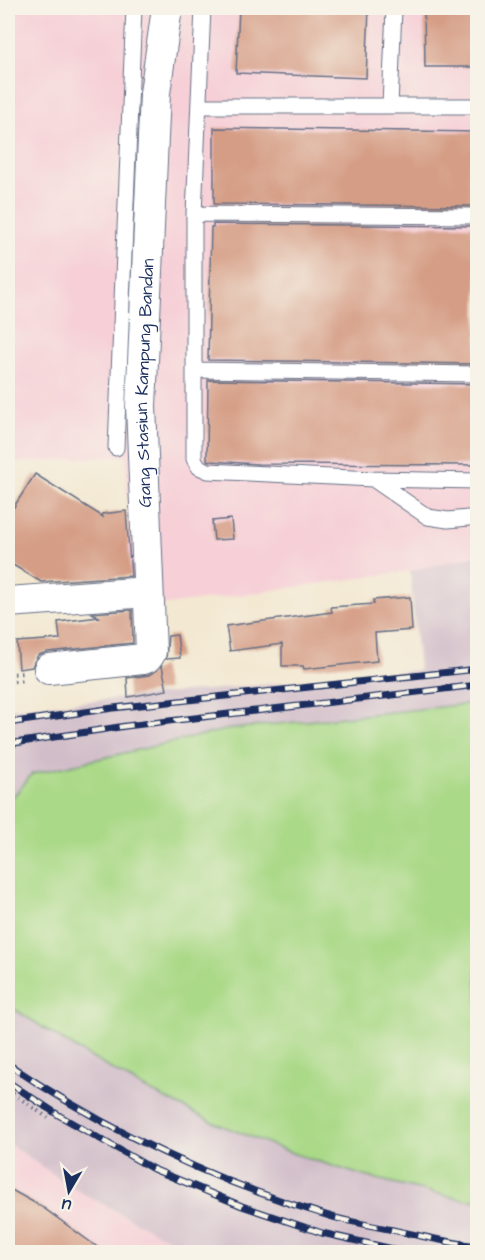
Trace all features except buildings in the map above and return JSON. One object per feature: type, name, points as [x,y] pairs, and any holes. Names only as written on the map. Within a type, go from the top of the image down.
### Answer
[{"type":"street","name":"Gang Stasiun Kampung Bandan","points":[[49,669],[148,657],[152,645],[141,406],[155,93],[167,8]]},
{"type":"street","points":[[8,602],[148,592]]},
{"type":"lane","points":[[116,448],[134,8]]},
{"type":"lane","points":[[203,8],[194,214],[194,459],[199,467],[208,471],[373,479],[477,481]]},
{"type":"lane","points":[[390,106],[394,8]]},
{"type":"lane","points":[[200,106],[477,106]]},
{"type":"lane","points":[[194,214],[477,216]]},
{"type":"lane","points":[[194,369],[477,374]]},
{"type":"lane","points":[[373,479],[428,517],[438,520],[477,517]]},
{"type":"path","points":[[8,1090],[48,1118]]},
{"type":"shaded area","points":[[8,8],[477,8],[477,555],[410,571],[131,610],[126,456],[8,463]]},
{"type":"shaded area","points":[[477,555],[477,1252],[192,1252],[73,1188],[8,1143],[8,709],[419,670],[410,571]]},
{"type":"shaded area","points":[[8,1143],[73,1188],[192,1252],[8,1252]]},
{"type":"green space","points":[[477,703],[477,1201],[364,1176],[295,1154],[215,1123],[144,1088],[78,1050],[8,1005],[8,803],[32,774],[230,729]]},
{"type":"railway","points":[[8,723],[113,708],[478,669]]},
{"type":"railway","points":[[8,744],[126,726],[478,685]]},
{"type":"railway","points":[[8,1064],[83,1111],[122,1132],[161,1152],[242,1186],[343,1220],[478,1246]]},
{"type":"railway","points":[[8,1082],[60,1116],[153,1169],[242,1206],[322,1233],[406,1252]]}]
